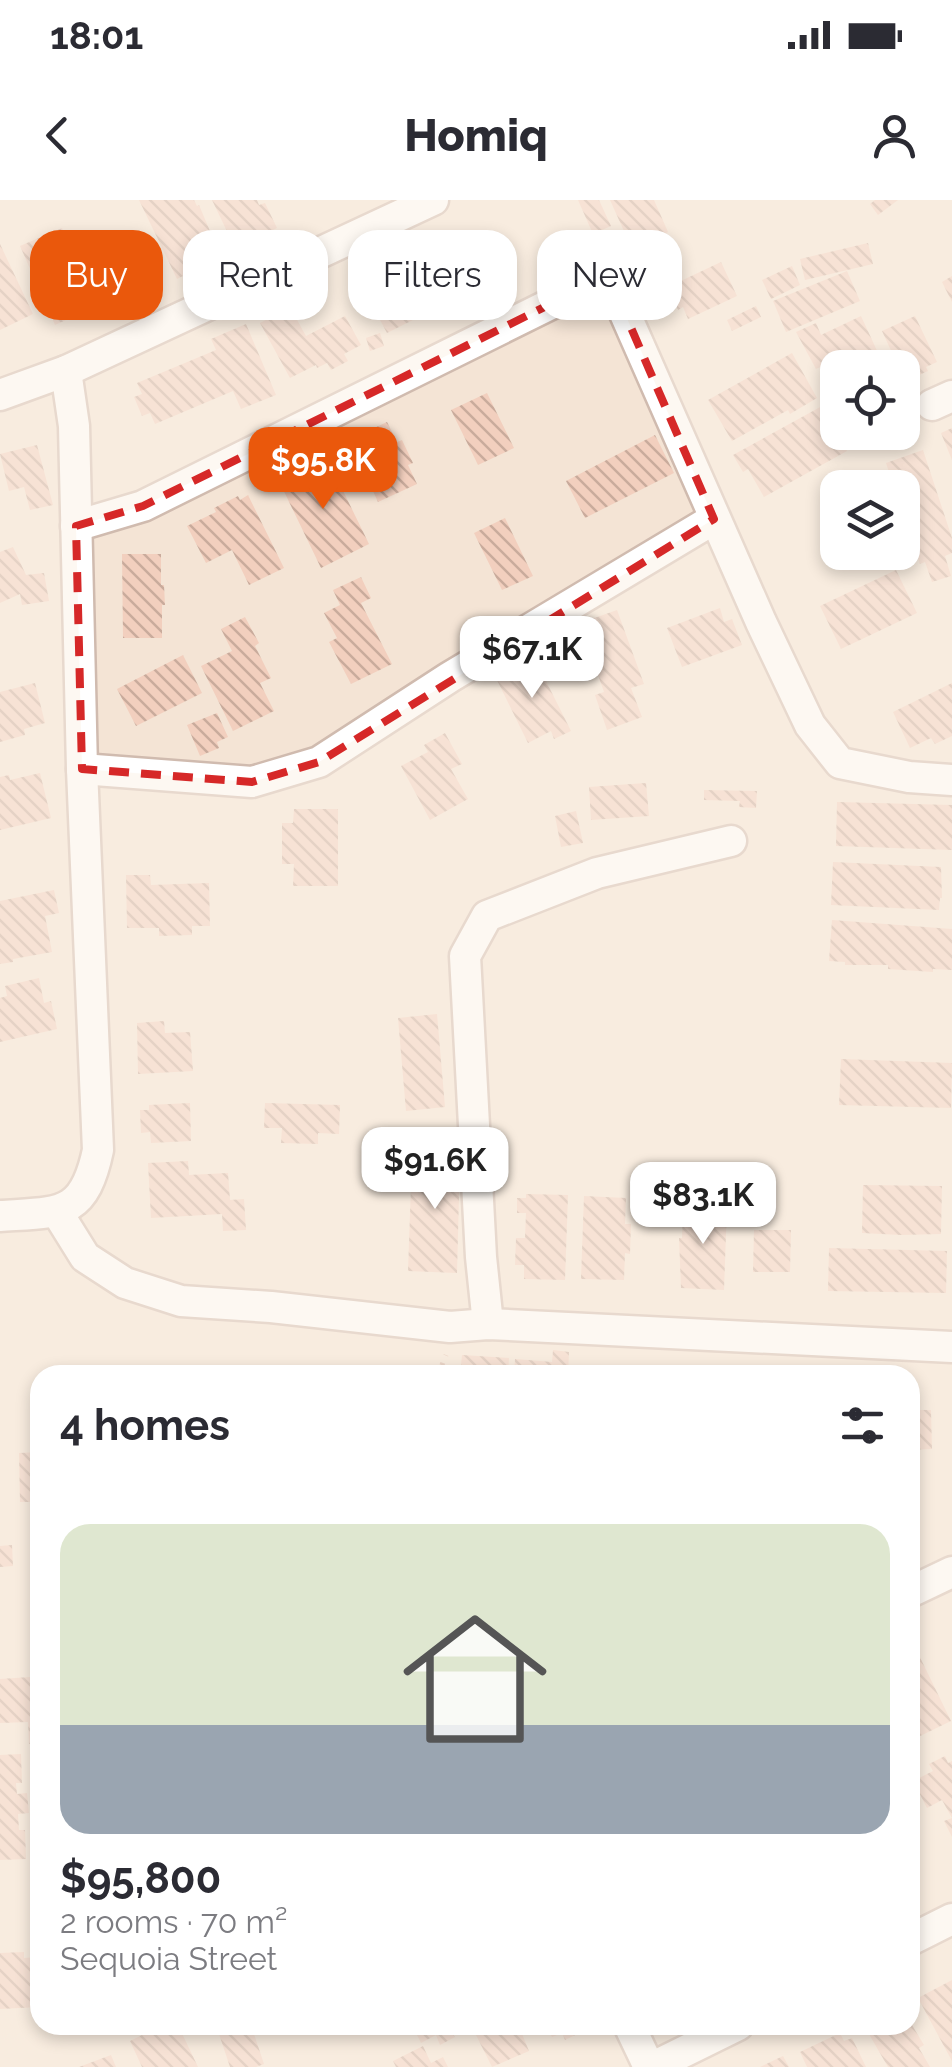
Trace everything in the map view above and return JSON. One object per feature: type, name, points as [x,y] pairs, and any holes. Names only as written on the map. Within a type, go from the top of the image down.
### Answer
[{"type":"street","points":[[0,395],[66,371],[434,200]]},
{"type":"street","points":[[76,526],[142,506],[591,284],[619,300],[714,519],[810,724],[840,763],[909,777],[952,780]]},
{"type":"street","points":[[0,1216],[57,1212],[78,1200],[92,1178],[98,1150],[82,769],[74,426],[66,371]]},
{"type":"street","points":[[82,769],[252,782],[319,762],[450,677],[714,519]]},
{"type":"street","points":[[488,1324],[465,956],[487,916],[597,873],[730,842]]},
{"type":"street","points":[[57,1212],[85,1256],[125,1284],[181,1300],[450,1327],[488,1324],[952,1347]]},
{"type":"street","points":[[920,1587],[952,1572]]},
{"type":"street","points":[[920,1935],[952,1919]]},
{"type":"street","points":[[634,2035],[651,2067],[717,2035]]},
{"type":"highlighted area","points":[[591,284],[619,300],[714,519],[319,762],[252,782],[82,769],[76,526],[143,506]]},
{"type":"shaded area","points":[[0,200],[952,200],[952,2067],[0,2067]]},
{"type":"building","points":[[139,200],[194,200],[210,230],[183,230],[183,276],[177,279],[163,250],[163,230],[153,230]]},
{"type":"building","points":[[212,200],[265,203],[277,228],[273,230],[226,230]]},
{"type":"building","points":[[578,200],[599,200],[611,226],[591,230]]},
{"type":"building","points":[[610,200],[654,200],[667,230],[623,230]]},
{"type":"building","points":[[875,200],[898,200],[878,215],[870,204]]},
{"type":"building","points":[[30,242],[30,269],[20,246]]},
{"type":"building","points":[[868,243],[873,264],[805,280],[800,259]]},
{"type":"building","points":[[0,244],[30,308],[30,315],[0,330]]},
{"type":"building","points":[[721,262],[737,296],[688,319],[682,308],[682,280]]},
{"type":"building","points":[[792,266],[800,285],[771,299],[762,280]]},
{"type":"building","points":[[847,271],[860,301],[786,332],[773,301]]},
{"type":"building","points":[[952,276],[952,302],[942,282]]},
{"type":"building","points":[[756,306],[761,317],[732,331],[727,320]]},
{"type":"building","points":[[345,316],[361,345],[344,354],[348,361],[331,370],[327,363],[317,368],[316,365],[290,378],[260,323],[297,320],[306,336]]},
{"type":"building","points":[[861,316],[877,350],[820,350],[820,367],[816,369],[796,332],[816,323],[821,335]]},
{"type":"building","points":[[915,316],[937,362],[920,375],[920,350],[891,350],[882,331]]},
{"type":"building","points":[[380,320],[413,320],[387,333]]},
{"type":"building","points":[[246,324],[276,395],[241,409],[233,391],[155,424],[150,413],[142,416],[134,397],[142,394],[137,383],[216,350],[211,339]]},
{"type":"building","points":[[380,333],[384,346],[370,351],[366,338]]},
{"type":"building","points":[[792,353],[817,398],[732,441],[708,400]]},
{"type":"building","points":[[487,393],[514,448],[478,465],[451,410]]},
{"type":"building","points":[[820,407],[820,450],[847,451],[764,497],[748,469],[743,472],[733,455]]},
{"type":"building","points":[[387,422],[397,442],[402,440],[417,484],[378,502],[349,440]]},
{"type":"building","points":[[952,428],[952,460],[941,433]]},
{"type":"building","points":[[655,435],[674,473],[585,518],[566,481]]},
{"type":"building","points":[[37,445],[53,505],[30,510],[24,487],[9,491],[0,454]]},
{"type":"building","points":[[923,450],[952,538],[952,553],[945,556],[951,576],[932,582],[925,562],[920,564],[920,470],[888,470],[886,463]]},
{"type":"building","points":[[326,456],[369,544],[321,568],[278,479]]},
{"type":"building","points":[[248,495],[284,568],[249,585],[232,550],[206,563],[187,526],[216,512],[214,508]]},
{"type":"building","points":[[505,518],[533,576],[502,590],[474,533]]},
{"type":"building","points":[[13,547],[26,575],[44,573],[49,601],[22,605],[20,594],[0,603],[0,552]]},
{"type":"building","points":[[122,554],[161,554],[165,605],[162,638],[123,638]]},
{"type":"building","points":[[896,570],[917,613],[841,649],[820,606]]},
{"type":"building","points":[[361,577],[371,598],[361,603],[392,664],[351,684],[329,642],[337,638],[324,613],[340,605],[333,590]]},
{"type":"building","points":[[720,608],[724,622],[732,619],[742,645],[682,667],[667,628]]},
{"type":"building","points":[[617,610],[644,684],[631,688],[642,717],[607,730],[595,695],[604,692],[591,655],[578,660],[566,628]]},
{"type":"building","points":[[245,617],[271,678],[260,683],[274,711],[233,731],[201,666],[232,651],[221,629]]},
{"type":"building","points":[[183,655],[202,693],[136,726],[117,689]]},
{"type":"building","points":[[534,657],[571,731],[554,739],[551,731],[528,743],[495,676]]},
{"type":"building","points":[[35,683],[45,723],[24,729],[25,735],[0,742],[0,692]]},
{"type":"building","points":[[952,683],[952,736],[935,744],[931,738],[910,748],[893,712]]},
{"type":"building","points":[[217,713],[228,737],[217,742],[219,748],[200,756],[187,725]]},
{"type":"building","points":[[445,733],[462,764],[451,769],[468,799],[430,820],[401,766],[428,752],[424,745]]},
{"type":"building","points":[[40,773],[51,818],[0,830],[0,777],[9,775],[10,780]]},
{"type":"building","points":[[646,783],[649,816],[591,820],[589,787]]},
{"type":"building","points":[[704,790],[757,791],[756,808],[739,807],[740,801],[704,800]]},
{"type":"building","points":[[837,802],[952,805],[952,850],[836,846]]},
{"type":"building","points":[[294,809],[338,809],[338,886],[293,886],[294,864],[282,864],[282,823],[293,823]]},
{"type":"building","points":[[576,811],[583,843],[561,847],[555,816]]},
{"type":"building","points":[[833,862],[941,867],[939,910],[831,905]]},
{"type":"building","points":[[126,875],[150,875],[151,885],[209,883],[210,926],[192,926],[192,935],[159,936],[159,928],[127,928]]},
{"type":"building","points":[[54,890],[59,913],[45,916],[52,952],[0,964],[0,901]]},
{"type":"building","points":[[832,920],[952,929],[952,970],[888,969],[888,965],[829,961]]},
{"type":"building","points":[[39,978],[44,1003],[51,1001],[57,1029],[0,1042],[0,998],[7,996],[5,986]]},
{"type":"building","points":[[437,1014],[445,1107],[406,1111],[398,1018]]},
{"type":"building","points":[[164,1021],[165,1033],[190,1032],[193,1071],[138,1074],[137,1023]]},
{"type":"building","points":[[841,1059],[952,1063],[951,1108],[839,1105]]},
{"type":"building","points":[[190,1103],[191,1141],[151,1143],[150,1132],[141,1133],[140,1110],[149,1110],[149,1105]]},
{"type":"building","points":[[265,1103],[340,1105],[339,1134],[318,1133],[318,1144],[281,1143],[282,1128],[264,1128]]},
{"type":"building","points":[[429,1147],[455,1148],[455,1158],[460,1158],[457,1273],[408,1271],[412,1157],[429,1157]]},
{"type":"building","points":[[188,1161],[189,1175],[228,1173],[230,1200],[244,1199],[246,1230],[223,1231],[222,1214],[151,1218],[148,1163]]},
{"type":"building","points":[[863,1185],[942,1186],[941,1234],[862,1233]]},
{"type":"building","points":[[526,1194],[568,1195],[565,1280],[524,1279],[524,1265],[515,1265],[516,1238],[525,1238],[526,1213],[517,1213],[517,1198],[526,1198]]},
{"type":"building","points":[[584,1196],[626,1198],[625,1224],[631,1224],[624,1280],[581,1279]]},
{"type":"building","points":[[683,1205],[727,1206],[724,1290],[681,1288],[679,1238]]},
{"type":"building","points":[[754,1230],[791,1230],[790,1272],[753,1272]]},
{"type":"building","points":[[829,1248],[947,1251],[946,1293],[828,1291]]},
{"type":"building","points":[[553,1350],[569,1352],[568,1365],[515,1365],[515,1359],[552,1362]]},
{"type":"building","points":[[462,1355],[509,1358],[509,1365],[461,1365]]},
{"type":"building","points":[[920,1410],[931,1410],[932,1449],[920,1450]]},
{"type":"building","points":[[30,1452],[30,1502],[20,1502],[19,1453]]},
{"type":"building","points":[[12,1545],[13,1566],[0,1567],[0,1546]]},
{"type":"building","points":[[920,1657],[951,1721],[920,1736]]},
{"type":"building","points":[[30,1677],[30,1744],[28,1722],[0,1723],[0,1679]]},
{"type":"building","points":[[21,1754],[22,1783],[16,1783],[17,1794],[27,1793],[29,1813],[18,1814],[19,1830],[25,1830],[26,1859],[0,1860],[0,1755]]},
{"type":"building","points":[[945,1756],[948,1763],[952,1761],[952,1818],[942,1800],[927,1808],[920,1794],[920,1778],[933,1771],[929,1764]]},
{"type":"building","points":[[952,1818],[952,1837],[944,1821]]},
{"type":"building","points":[[24,1952],[24,1958],[30,1958],[30,2007],[0,2009],[0,1953]]},
{"type":"building","points":[[952,1980],[952,2061],[920,2002],[920,1997]]},
{"type":"building","points":[[142,2035],[183,2035],[198,2067],[142,2067],[130,2041]]},
{"type":"building","points":[[219,2035],[254,2035],[264,2064],[230,2067]]},
{"type":"building","points":[[417,2035],[436,2035],[421,2043]]},
{"type":"building","points":[[436,2035],[454,2035],[455,2037],[440,2045]]},
{"type":"building","points":[[476,2035],[522,2035],[529,2051],[492,2067]]},
{"type":"building","points":[[841,2035],[844,2041],[852,2038],[866,2067],[807,2067],[800,2052]]},
{"type":"building","points":[[869,2035],[918,2035],[924,2045],[919,2048],[930,2067],[888,2067]]},
{"type":"building","points":[[423,2046],[431,2063],[443,2057],[448,2067],[396,2067],[393,2061]]},
{"type":"building","points":[[111,2055],[116,2067],[79,2067]]},
{"type":"building","points":[[783,2056],[789,2067],[760,2067]]}]
